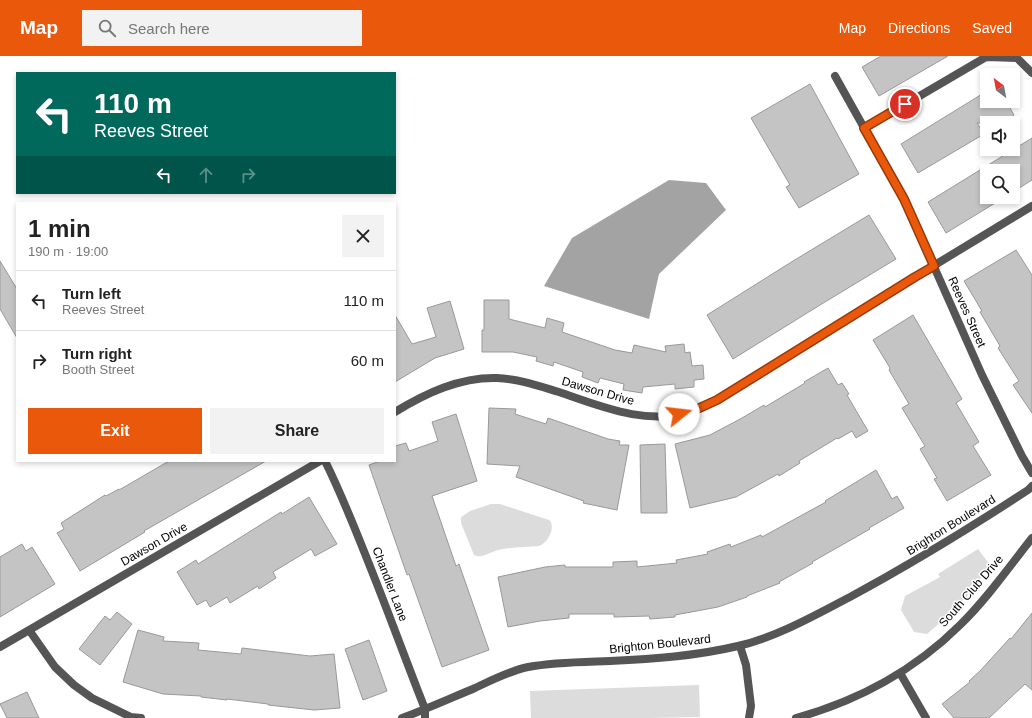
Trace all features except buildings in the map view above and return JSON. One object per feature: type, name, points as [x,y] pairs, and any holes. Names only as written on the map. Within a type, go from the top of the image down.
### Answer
[{"type":"street","points":[[864,128],[986,57],[1017,58],[1032,73]]},
{"type":"street","name":"Reeves Street","points":[[835,76],[904,199],[982,375],[1032,473]]},
{"type":"street","name":"Dawson Drive","points":[[396,411],[441,388],[460,382],[497,378],[535,384],[616,411],[632,414],[663,417],[695,410],[717,400],[1032,206]]},
{"type":"street","name":"Dawson Drive","points":[[0,647],[318,462]]},
{"type":"street","name":"Chandler Lane","points":[[325,462],[362,545],[426,709],[425,718]]},
{"type":"street","name":"Brighton Boulevard","points":[[402,718],[510,672],[528,667],[550,664],[679,657],[740,646],[766,637],[803,622],[888,576],[957,536],[1015,499],[1032,486]]},
{"type":"street","name":"South Club Drive","points":[[796,718],[844,701],[878,685],[900,673],[924,656],[949,636],[961,624],[985,597],[1032,538]]},
{"type":"street","points":[[29,630],[55,667],[74,685],[92,698],[131,717],[142,718]]},
{"type":"street","points":[[740,646],[746,665],[751,706],[750,718]]},
{"type":"street","points":[[900,673],[926,718]]},
{"type":"shaded area","points":[[669,180],[706,183],[726,210],[659,274],[649,319],[544,286],[572,238]]},
{"type":"shaded area","points":[[491,504],[500,504],[549,520],[552,525],[550,536],[539,546],[507,548],[483,556],[474,555],[461,523],[461,517],[470,511]]},
{"type":"shaded area","points":[[978,549],[990,565],[984,575],[953,610],[927,634],[914,632],[901,610],[905,596],[940,577],[938,574]]},
{"type":"shaded area","points":[[699,685],[700,717],[531,718],[530,691]]},
{"type":"route","points":[[679,414],[695,410],[717,400],[934,266],[904,199],[864,128],[905,104]]}]
